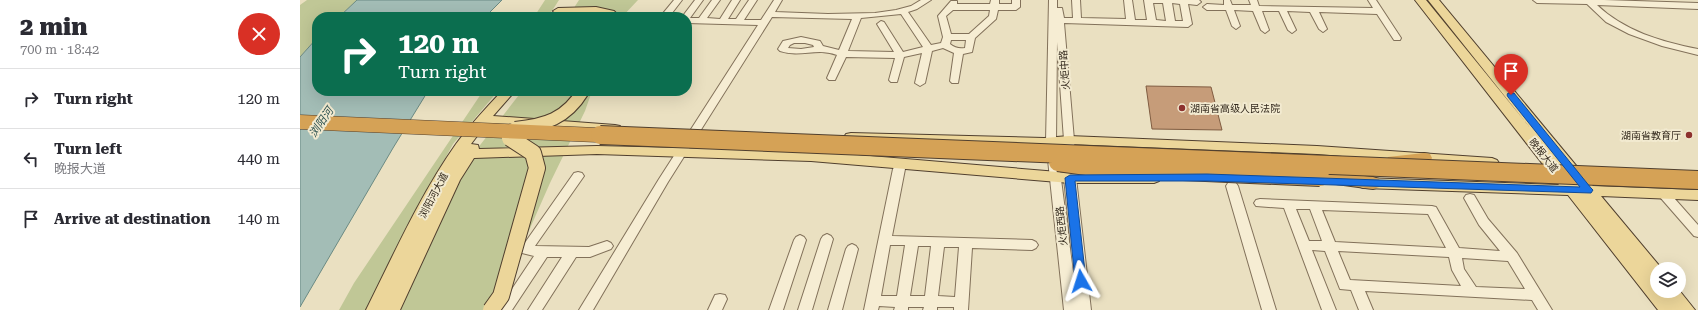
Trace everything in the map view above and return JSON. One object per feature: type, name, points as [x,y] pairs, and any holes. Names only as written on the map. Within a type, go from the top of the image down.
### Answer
[{"type":"highway","points":[[300,122],[497,126],[659,147],[1057,162],[1698,194]]},
{"type":"highway","points":[[300,131],[497,126]]},
{"type":"highway","points":[[1057,162],[1082,148],[1331,159],[1405,161],[1424,158]]},
{"type":"highway","points":[[1057,162],[1094,167],[1320,177],[1373,184]]},
{"type":"highway","points":[[1057,162],[1336,166],[1698,180]]},
{"type":"main road","points":[[561,11],[571,0]]},
{"type":"main road","name":"晚报大道","points":[[1420,0],[1668,310]]},
{"type":"main road","name":"晚报大道","points":[[1433,0],[1650,266]]},
{"type":"main road","points":[[561,11],[582,10],[608,12]]},
{"type":"main road","name":"浏阳河大道","points":[[497,126],[507,96]]},
{"type":"main road","name":"浏阳河大道","points":[[376,310],[427,204],[463,154],[497,126],[515,96]]},
{"type":"main road","points":[[497,126],[540,125],[564,113],[579,100],[581,96]]},
{"type":"main road","points":[[497,126],[605,128],[695,132],[1057,162],[1207,178],[1698,194]]},
{"type":"main road","points":[[491,310],[501,296],[538,168],[533,153],[497,126]]},
{"type":"main road","points":[[1057,162],[1069,140],[1317,150],[1570,168],[1698,172]]},
{"type":"main road","points":[[463,154],[597,150],[1057,162]]},
{"type":"main road","name":"浏阳河大道","points":[[391,310],[453,180],[463,154]]},
{"type":"main road","points":[[1676,298],[1686,310]]},
{"type":"street","points":[[668,12],[678,0]]},
{"type":"street","points":[[690,12],[699,0]]},
{"type":"street","points":[[701,21],[716,0]]},
{"type":"street","points":[[722,22],[736,0]]},
{"type":"street","points":[[738,22],[753,0]]},
{"type":"street","points":[[586,310],[682,152],[778,0]]},
{"type":"street","points":[[692,20],[738,22],[766,19],[876,16],[903,11],[927,0]]},
{"type":"street","points":[[958,0],[949,7],[942,16],[946,41],[950,49],[959,52],[969,50],[971,37]]},
{"type":"street","points":[[949,7],[995,4],[1016,7],[1016,0]]},
{"type":"street","points":[[1053,0],[1057,162]]},
{"type":"street","name":"火炬中路","points":[[1058,0],[1069,140]]},
{"type":"street","points":[[1076,0],[1077,20]]},
{"type":"street","points":[[1128,0],[1131,22]]},
{"type":"street","points":[[1152,23],[1149,0],[1197,2]]},
{"type":"street","points":[[1167,0],[1171,24]]},
{"type":"street","points":[[1276,0],[1292,30]]},
{"type":"street","points":[[1372,0],[1397,38]]},
{"type":"street","points":[[1537,0],[1661,3],[1698,6]]},
{"type":"street","points":[[1679,0],[1698,15]]},
{"type":"street","points":[[1060,20],[1188,24],[1183,1]]},
{"type":"street","points":[[1588,1],[1606,17],[1625,29],[1668,45],[1698,52]]},
{"type":"street","points":[[819,48],[832,50],[843,54],[900,55],[917,52],[946,41],[971,37],[993,17],[995,4]]},
{"type":"street","points":[[1206,7],[1228,4],[1255,4],[1281,9],[1379,11]]},
{"type":"street","points":[[1228,4],[1236,26]]},
{"type":"street","points":[[1255,4],[1265,30]]},
{"type":"street","points":[[1313,9],[1324,29]]},
{"type":"street","points":[[903,11],[928,48],[920,82]]},
{"type":"street","points":[[832,78],[858,16]]},
{"type":"street","points":[[882,24],[900,55],[894,80]]},
{"type":"street","points":[[955,81],[959,52]]},
{"type":"street","name":"火炬西路","points":[[1069,140],[1057,162],[1072,310]]},
{"type":"street","name":"火炬西路","points":[[1057,162],[1084,310]]},
{"type":"street","points":[[899,169],[872,305],[961,306],[966,243]]},
{"type":"street","points":[[578,176],[526,250],[543,252],[590,252],[607,246]]},
{"type":"street","points":[[1232,186],[1269,310]]},
{"type":"street","points":[[1663,193],[1698,233]]},
{"type":"street","points":[[1470,198],[1483,222],[1512,256],[1545,310]]},
{"type":"street","points":[[1260,203],[1432,210],[1455,253],[1458,270],[1472,292]]},
{"type":"street","points":[[1289,204],[1329,310]]},
{"type":"street","points":[[1314,206],[1345,285],[1536,295]]},
{"type":"street","points":[[805,310],[827,239]]},
{"type":"street","points":[[776,310],[800,240]]},
{"type":"street","points":[[885,240],[1032,245]]},
{"type":"street","points":[[902,306],[912,241]]},
{"type":"street","points":[[931,306],[938,242]]},
{"type":"street","points":[[1305,246],[1512,256]]},
{"type":"street","points":[[835,310],[852,249]]},
{"type":"street","points":[[504,310],[543,252]]},
{"type":"street","points":[[535,310],[572,252]]},
{"type":"street","points":[[1356,286],[1366,310]]},
{"type":"green space","points":[[307,0],[357,0],[344,12],[312,12],[312,44],[300,57],[300,5]]},
{"type":"green space","points":[[545,0],[559,0],[551,12],[537,12]]},
{"type":"green space","points":[[579,0],[638,0],[627,12],[571,12]]},
{"type":"green space","points":[[480,96],[494,96],[453,144],[418,208],[369,310],[339,310],[354,283]]},
{"type":"green space","points":[[518,96],[590,96],[585,111],[550,183],[494,310],[396,310],[453,180]]},
{"type":"water","points":[[357,0],[502,0],[490,12],[344,12]]},
{"type":"water","name":"浏阳河","points":[[312,44],[312,96],[425,96],[300,307],[300,57]]},
{"type":"building","name":"湖南省高级人民法院","points":[[1146,86],[1211,87],[1222,130],[1152,129]]},
{"type":"place","name":"湖南省高级人民法院","points":[[1182,108]]},
{"type":"place","name":"湖南省教育厅","points":[[1689,135]]},
{"type":"route","points":[[1081,281],[1070,178],[1207,178],[1588,190],[1511,95]]}]
